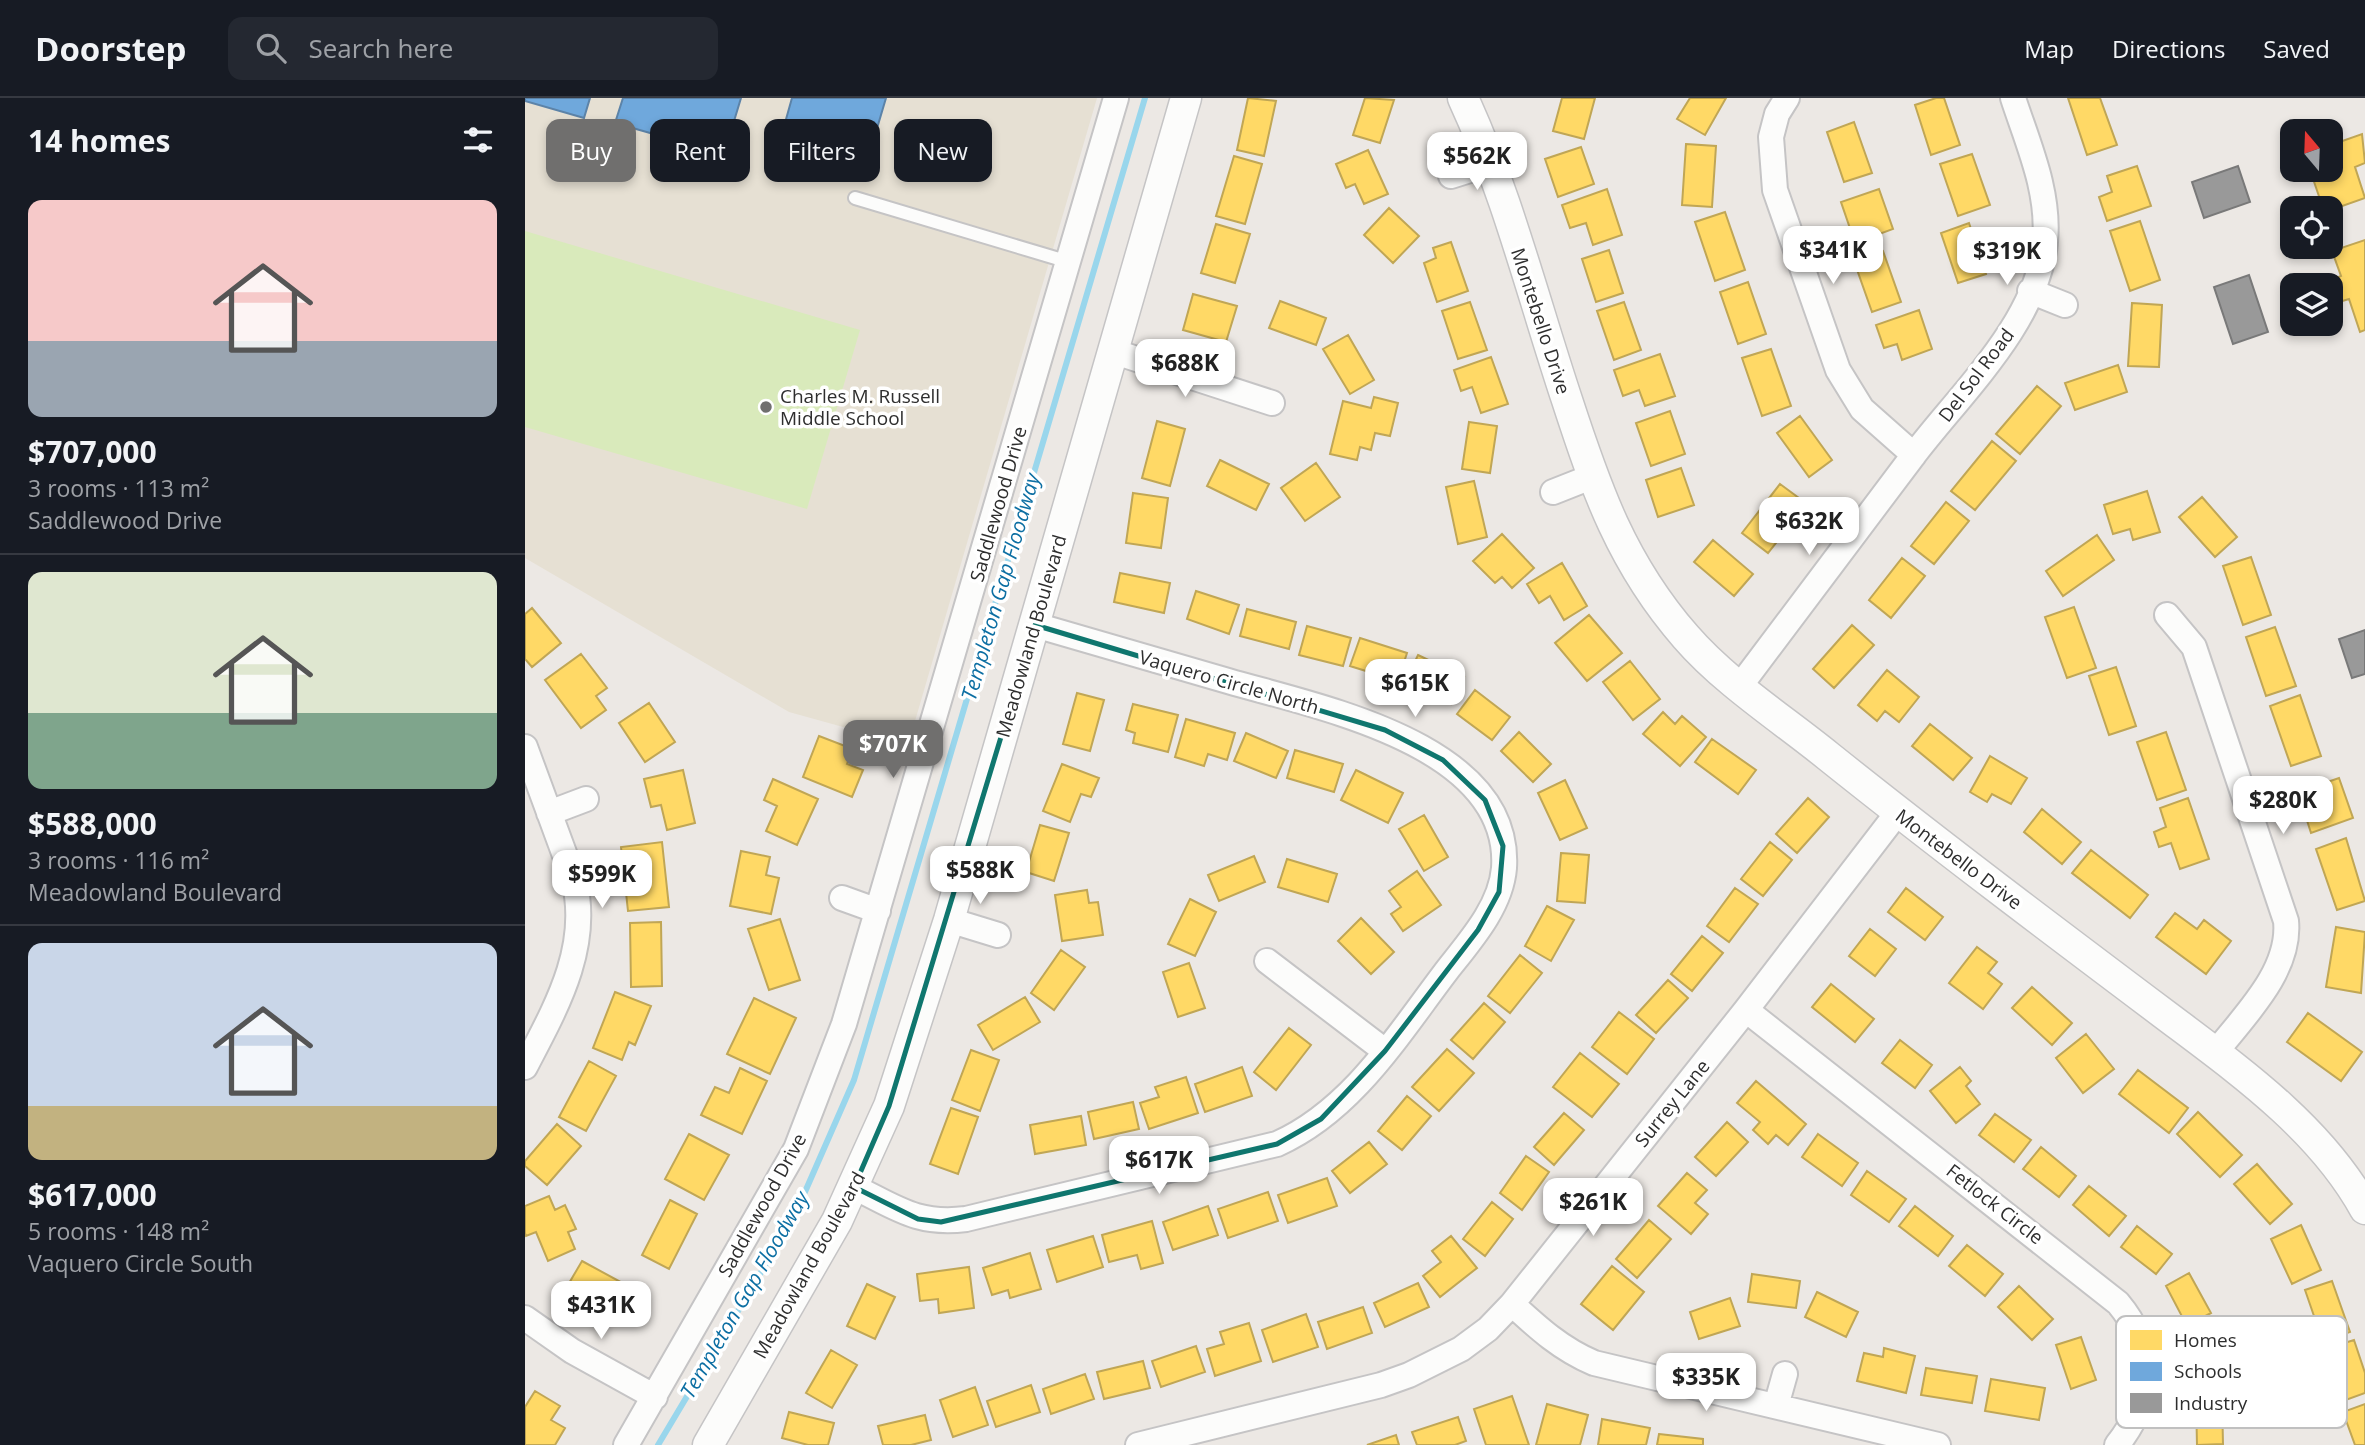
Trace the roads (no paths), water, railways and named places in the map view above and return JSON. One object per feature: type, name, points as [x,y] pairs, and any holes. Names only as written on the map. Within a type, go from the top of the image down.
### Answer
[{"type":"street","name":"Saddlewood Drive","points":[[626,1445],[796,1149],[844,1024],[1117,98]]},
{"type":"street","name":"Meadowland Boulevard","points":[[708,1445],[854,1187],[889,1106],[949,920],[1186,98]]},
{"type":"street","name":"Montebello Drive","points":[[1463,98],[1489,164],[1591,477],[1620,542],[1651,594],[1690,642],[1740,686],[1898,812],[2215,1053],[2314,1140],[2341,1170],[2365,1209]]},
{"type":"street","points":[[1787,98],[1777,114],[1771,137],[1775,190],[1838,370],[1862,409],[1914,455]]},
{"type":"street","name":"Del Sol Road","points":[[1740,686],[1914,455],[2001,346],[2030,291],[2040,269],[2045,242],[2044,213],[2038,171],[2013,98]]},
{"type":"street","points":[[1451,176],[1489,164]]},
{"type":"street","points":[[2030,291],[2065,304]]},
{"type":"street","points":[[1112,351],[1272,403]]},
{"type":"street","points":[[1553,492],[1591,477]]},
{"type":"street","points":[[2167,615],[2194,647],[2286,921],[2288,936],[2284,953],[2272,977],[2215,1053]]},
{"type":"street","name":"Vaquero Circle North","points":[[854,1187],[918,1219],[941,1222],[967,1219],[1276,1144],[1300,1133],[1342,1102],[1478,930],[1499,892],[1504,870],[1503,846],[1485,800],[1443,760],[1357,719],[1035,625]]},
{"type":"street","points":[[525,747],[575,880],[580,929],[566,981],[525,1067]]},
{"type":"street","points":[[549,813],[586,799]]},
{"type":"street","name":"Surrey Lane","points":[[1138,1445],[1409,1376],[1461,1349],[1488,1329],[1512,1304],[1746,1010],[1898,812]]},
{"type":"street","points":[[842,898],[879,911]]},
{"type":"street","points":[[949,920],[998,935]]},
{"type":"street","points":[[1267,961],[1385,1051]]},
{"type":"street","name":"Fetlock Circle","points":[[1746,1010],[2118,1303],[2127,1316]]},
{"type":"street","points":[[1512,1304],[1549,1338],[1572,1354],[1594,1363],[1938,1445]]},
{"type":"street","points":[[525,1318],[572,1351],[655,1397]]},
{"type":"street","points":[[1776,1406],[1784,1374]]},
{"type":"street","name":"Fetlock Circle","points":[[2117,1445],[2128,1428]]},
{"type":"lane","points":[[855,198],[1069,262]]},
{"type":"waterway","name":"Templeton Gap Floodway","points":[[658,1445],[794,1217],[854,1080],[1145,98]]},
{"type":"place","name":"Charles M. Russell Middle School","points":[[766,407]]}]
